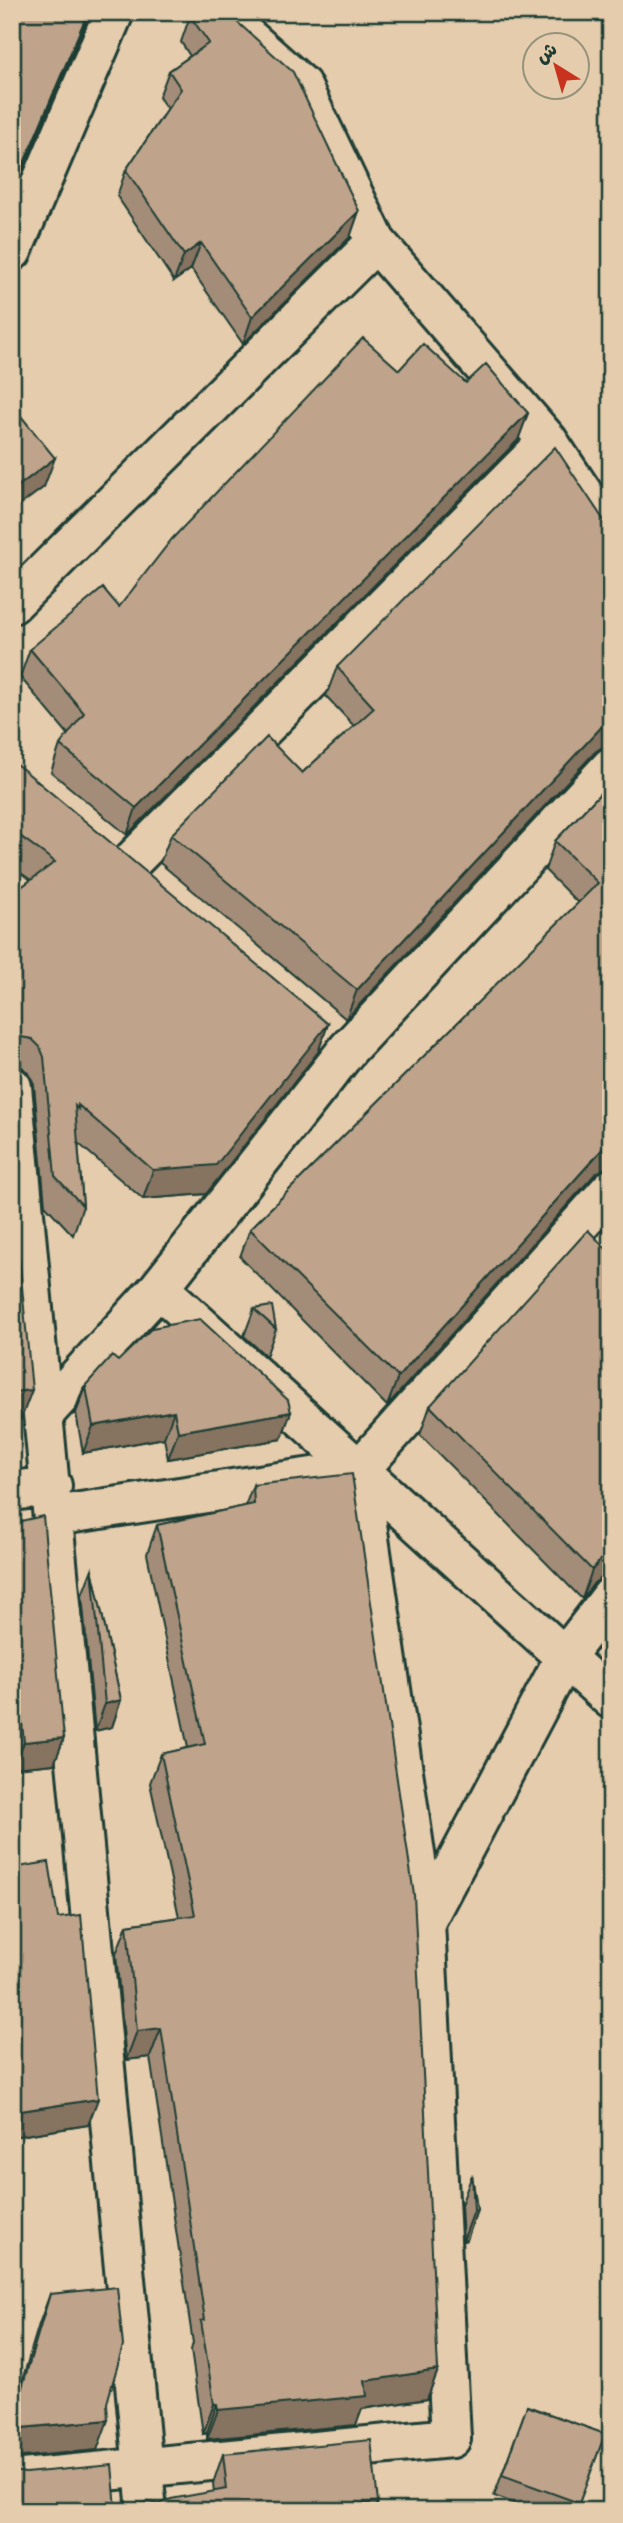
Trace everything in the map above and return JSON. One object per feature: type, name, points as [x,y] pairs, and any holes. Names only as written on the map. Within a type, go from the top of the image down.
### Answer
[{"type":"street","points":[[12,251],[114,12]]},
{"type":"street","points":[[219,12],[301,85],[376,242],[548,441],[611,536]]},
{"type":"street","points":[[12,604],[376,242]]},
{"type":"street","points":[[159,891],[117,856],[548,441]]},
{"type":"street","points":[[44,1414],[159,1288],[348,1049],[611,767]]},
{"type":"street","points":[[317,1023],[348,1049]]},
{"type":"street","points":[[12,1087],[147,2511]]},
{"type":"street","points":[[12,1491],[53,1501],[359,1469],[611,1189]]},
{"type":"street","points":[[159,1288],[611,1699]]},
{"type":"street","points":[[12,2480],[451,2438],[425,1922],[359,1469]]},
{"type":"street","points":[[425,1922],[565,1657],[611,1597]]},
{"type":"building","points":[[12,12],[88,12],[12,191]]},
{"type":"building","points":[[195,12],[226,12],[293,72],[359,211],[252,317],[201,243],[184,255],[126,170],[181,89],[169,71],[209,43],[190,16]]},
{"type":"building","points":[[363,338],[399,370],[423,344],[466,383],[486,364],[528,413],[136,808],[60,745],[84,713],[30,649],[103,588],[119,607],[172,539]]},
{"type":"building","points":[[12,405],[55,458],[13,490],[12,489]]},
{"type":"building","points":[[555,447],[603,519],[611,526],[611,720],[605,723],[357,990],[171,835],[267,737],[302,773],[374,708],[337,667]]},
{"type":"building","points":[[12,761],[328,1024],[216,1165],[153,1170],[78,1105],[78,1109],[75,1106],[83,1206],[55,1176],[44,1057],[40,1047],[32,1039],[21,1037],[12,1040],[12,894],[55,862],[12,830]]},
{"type":"building","points":[[611,782],[611,1142],[398,1377],[250,1229],[598,883],[555,841]]},
{"type":"building","points":[[12,1184],[32,1390],[12,1392]]},
{"type":"building","points":[[588,1230],[611,1254],[611,1550],[592,1570],[430,1406]]},
{"type":"building","points":[[272,1306],[276,1329],[254,1309]]},
{"type":"building","points":[[200,1319],[288,1400],[291,1412],[178,1432],[174,1411],[93,1426],[84,1387],[112,1356],[118,1361],[152,1328]]},
{"type":"building","points":[[352,1474],[414,1895],[438,2370],[365,2381],[367,2396],[218,2410],[217,2404],[214,2404],[201,2321],[205,2320],[161,2028],[137,2031],[127,1925],[195,1915],[161,1754],[205,1744],[157,1525],[254,1504],[253,1485]]},
{"type":"building","points":[[43,1516],[64,1738],[24,1742],[22,1723],[12,1725],[12,1523]]},
{"type":"building","points":[[92,1569],[121,1700],[105,1704]]},
{"type":"building","points":[[49,1862],[58,1918],[81,1915],[98,2099],[14,2112],[12,1922],[15,1921],[12,1868]]},
{"type":"building","points":[[472,2175],[477,2210],[474,2211]]},
{"type":"building","points":[[117,2287],[123,2346],[107,2403],[108,2420],[21,2428],[12,2432],[12,2421],[50,2294]]},
{"type":"building","points":[[527,2406],[605,2434],[579,2503],[502,2475]]},
{"type":"building","points":[[371,2440],[378,2502],[347,2505],[347,2511],[12,2511],[12,2470],[25,2473],[112,2465],[116,2508],[149,2502],[160,2504],[171,2499],[227,2489],[223,2454]]}]
